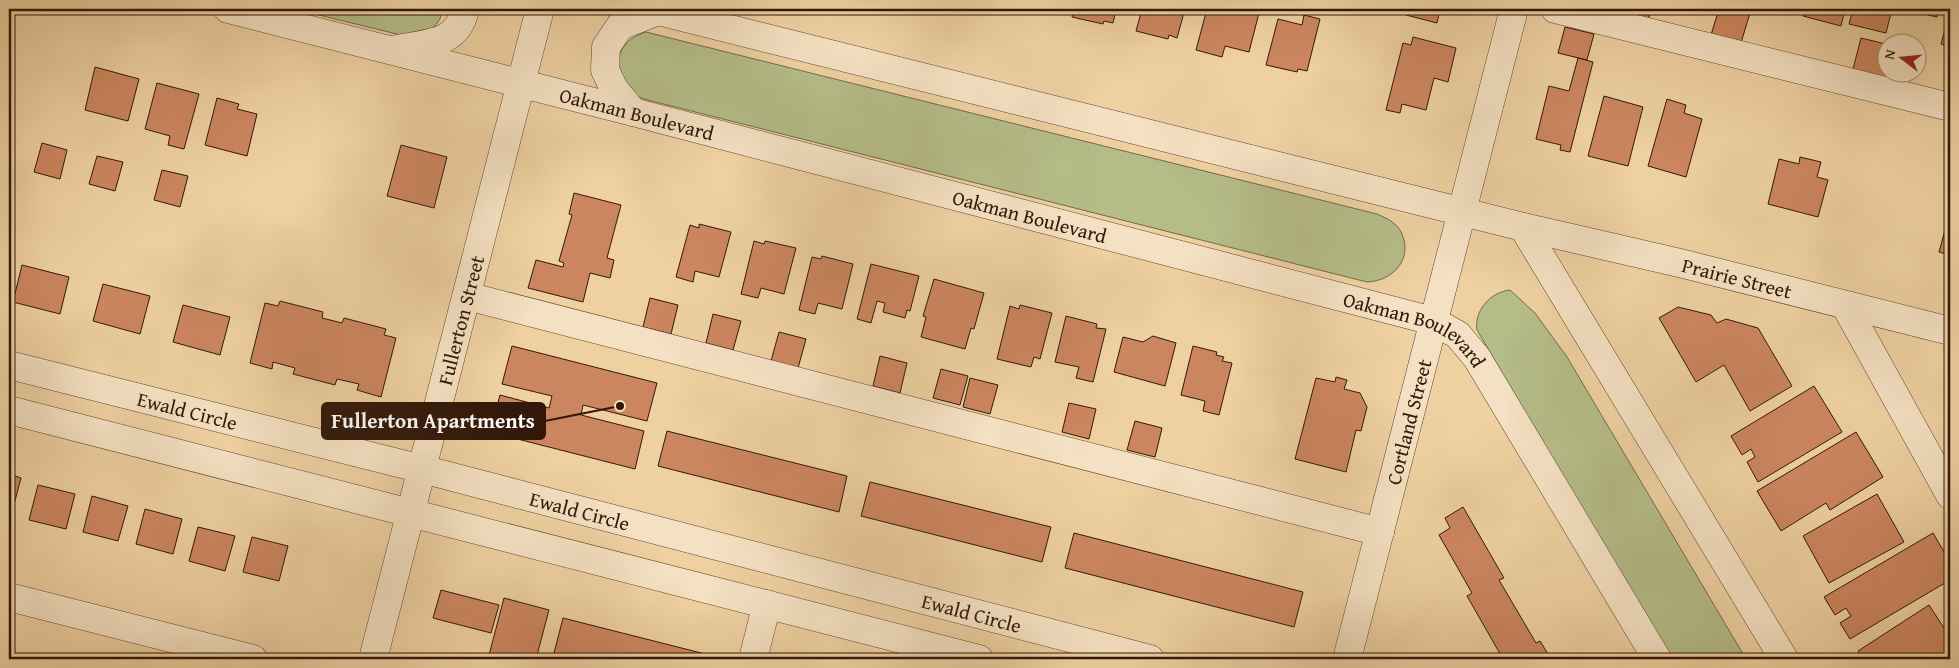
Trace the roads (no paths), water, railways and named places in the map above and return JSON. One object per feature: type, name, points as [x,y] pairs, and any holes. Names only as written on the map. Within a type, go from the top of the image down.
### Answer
[{"type":"street","name":"Oakman Boulevard","points":[[228,9],[633,112],[1434,321],[1458,335],[1477,358],[1657,659]]},
{"type":"street","points":[[391,50],[445,40],[460,26],[466,9]]},
{"type":"street","name":"Fullerton Street","points":[[373,659],[540,9]]},
{"type":"street","name":"Cortland Street","points":[[1347,659],[1514,9]]},
{"type":"street","points":[[1555,9],[1950,107]]},
{"type":"street","points":[[633,112],[614,89],[605,70],[606,47],[620,26],[654,10],[1523,227],[1784,659]]},
{"type":"street","name":"Prairie Street","points":[[1523,227],[1950,331]]},
{"type":"street","points":[[467,296],[1380,532]]},
{"type":"street","points":[[1845,305],[1950,495]]},
{"type":"street","name":"Ewald Circle","points":[[9,365],[422,469],[1150,659]]},
{"type":"street","points":[[9,410],[978,659]]},
{"type":"street","points":[[9,597],[253,659]]},
{"type":"street","points":[[753,659],[767,604]]},
{"type":"place","name":"Fullerton Apartments","points":[[620,406]]}]
